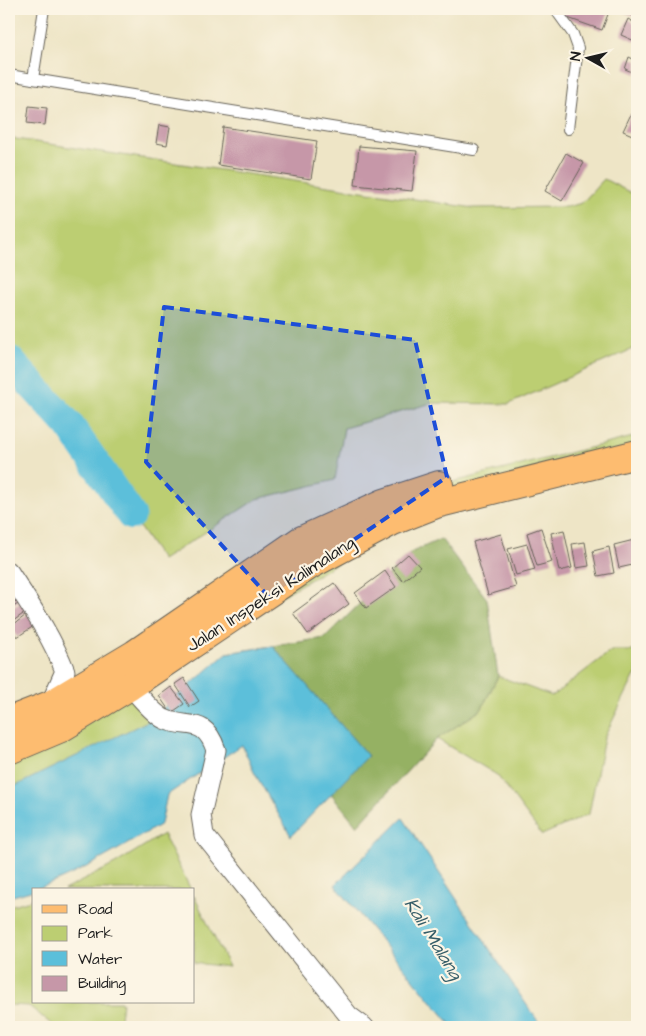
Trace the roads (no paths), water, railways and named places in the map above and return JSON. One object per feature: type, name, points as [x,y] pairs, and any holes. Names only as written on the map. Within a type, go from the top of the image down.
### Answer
[{"type":"main road","name":"Jalan Inspeksi Kalimalang","points":[[9,750],[61,728],[255,585],[300,541],[409,493],[637,436]]},
{"type":"main road","name":"Jalan Inspeksi Kalimalang","points":[[255,585],[415,511],[479,493],[637,454]]},
{"type":"main road","name":"Jalan Inspeksi Kalimalang","points":[[9,721],[137,672]]},
{"type":"street","points":[[9,572],[41,620],[66,671],[50,705]]},
{"type":"street","points":[[137,672],[164,718],[199,726],[206,733],[216,750],[201,823],[204,835],[347,1021],[364,1027]]},
{"type":"lane","points":[[33,79],[44,9]]},
{"type":"lane","points":[[555,9],[573,34],[578,48],[568,129]]},
{"type":"lane","points":[[9,75],[474,150]]},
{"type":"water","points":[[273,646],[368,756],[291,836],[254,772],[242,745],[167,795],[161,824],[68,876],[9,897],[9,789],[148,721],[227,653]]},
{"type":"water","points":[[403,818],[542,1027],[453,1027],[335,885]]},
{"type":"waterway","name":"Kali Malang","points":[[9,360],[69,425],[131,515]]}]
